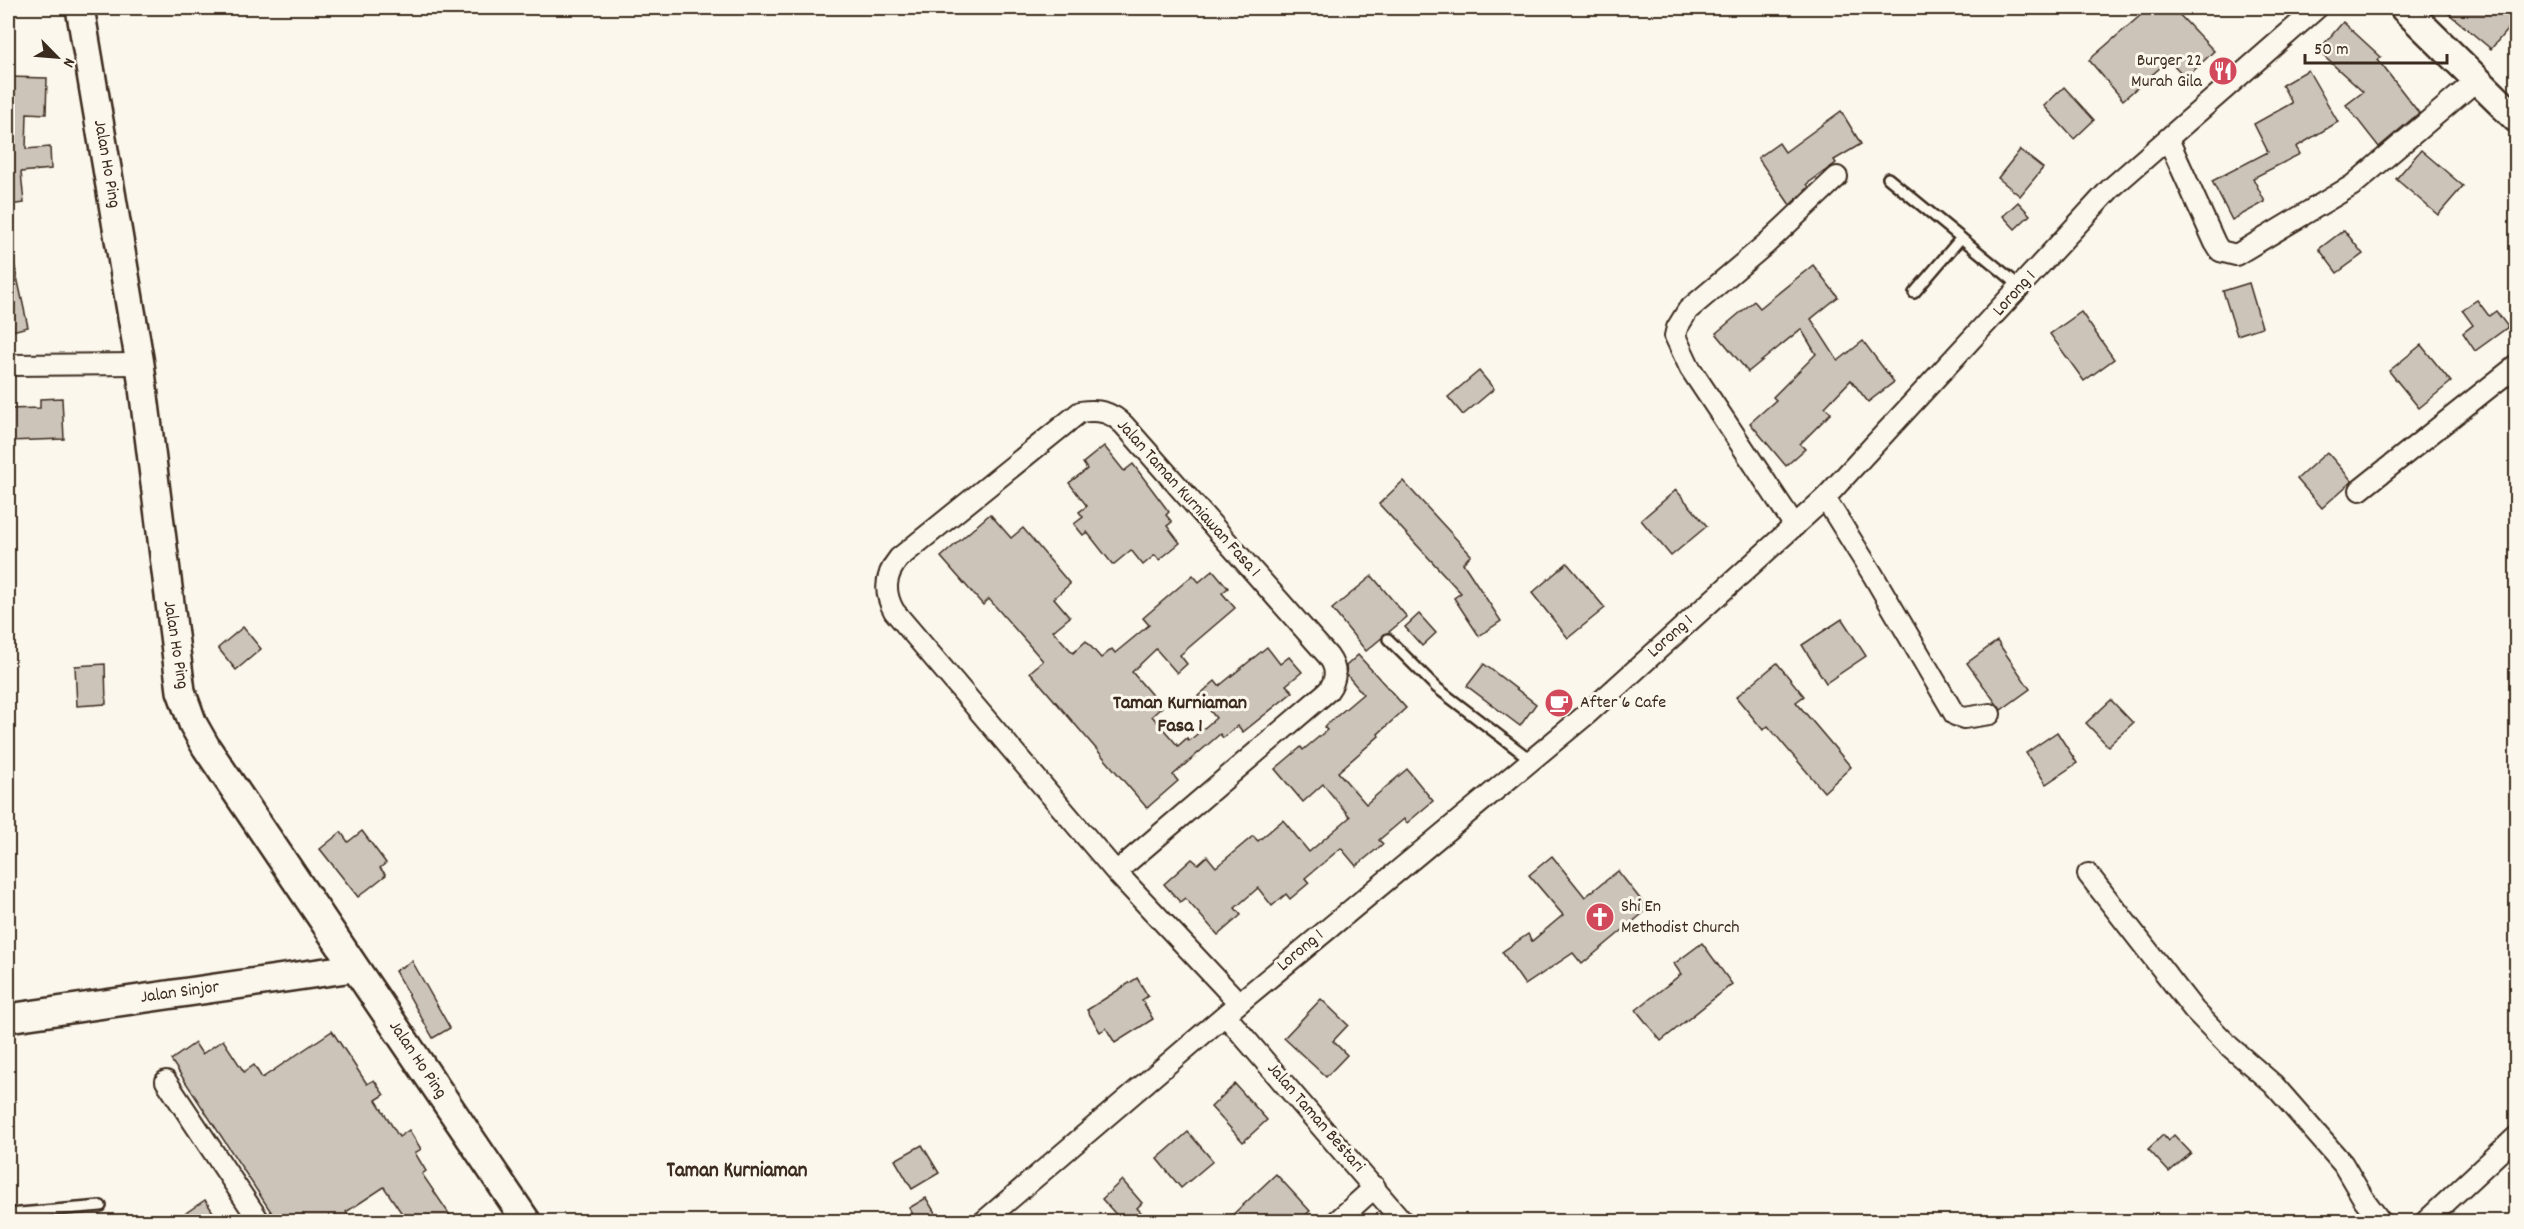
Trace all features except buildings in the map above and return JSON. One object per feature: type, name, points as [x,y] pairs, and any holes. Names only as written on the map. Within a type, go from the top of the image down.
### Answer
[{"type":"street","name":"Jalan Ho Ping","points":[[80,8],[140,364],[181,691],[193,724],[353,968],[527,1221]]},
{"type":"street","name":"Lorong 1","points":[[983,1221],[1232,1009],[1587,714],[1795,526],[1825,498],[2110,189],[2317,8]]},
{"type":"street","points":[[2404,8],[2517,118]]},
{"type":"street","points":[[2168,139],[2215,243],[2220,251],[2236,255],[2353,185],[2478,80]]},
{"type":"street","points":[[1795,526],[1690,368],[1675,336],[1688,310],[1766,244],[1837,177]]},
{"type":"street","points":[[8,365],[140,364]]},
{"type":"street","points":[[2360,490],[2517,366]]},
{"type":"street","name":"Jalan Taman Kurniawan Fasa 1","points":[[1116,872],[1328,691],[1335,677],[1335,670],[1328,656],[1124,425],[1110,414],[1093,410],[1080,412],[899,558],[891,567],[886,589],[894,611],[1232,1009]]},
{"type":"street","points":[[1825,498],[1874,574],[1955,715],[1964,718],[1990,714]]},
{"type":"street","points":[[2088,874],[2194,1010],[2229,1046],[2273,1084],[2336,1156],[2381,1221]]},
{"type":"street","name":"Jalan Sinjor","points":[[8,1018],[353,968]]},
{"type":"street","name":"Jalan Taman Bestari","points":[[1232,1009],[1403,1221]]},
{"type":"street","points":[[166,1081],[260,1221]]},
{"type":"street","points":[[2425,1221],[2517,1137]]},
{"type":"street","points":[[1336,1221],[1375,1187]]},
{"type":"lane","points":[[1888,178],[2021,287]]},
{"type":"lane","points":[[1914,293],[1961,238]]},
{"type":"lane","points":[[1388,639],[1437,688],[1531,760]]},
{"type":"lane","points":[[8,1214],[101,1206]]},
{"type":"place","name":"Burger 22 Murah Gila","points":[[2223,71]]},
{"type":"place","name":"After 6 Cafe","points":[[1559,703]]},
{"type":"place","name":"Shi En Methodist Church","points":[[1600,917]]},
{"type":"district","name":"Taman Kurniaman Fasa 1","points":[[1180,716]]},
{"type":"district","name":"Taman Kurniaman","points":[[737,1172]]}]
